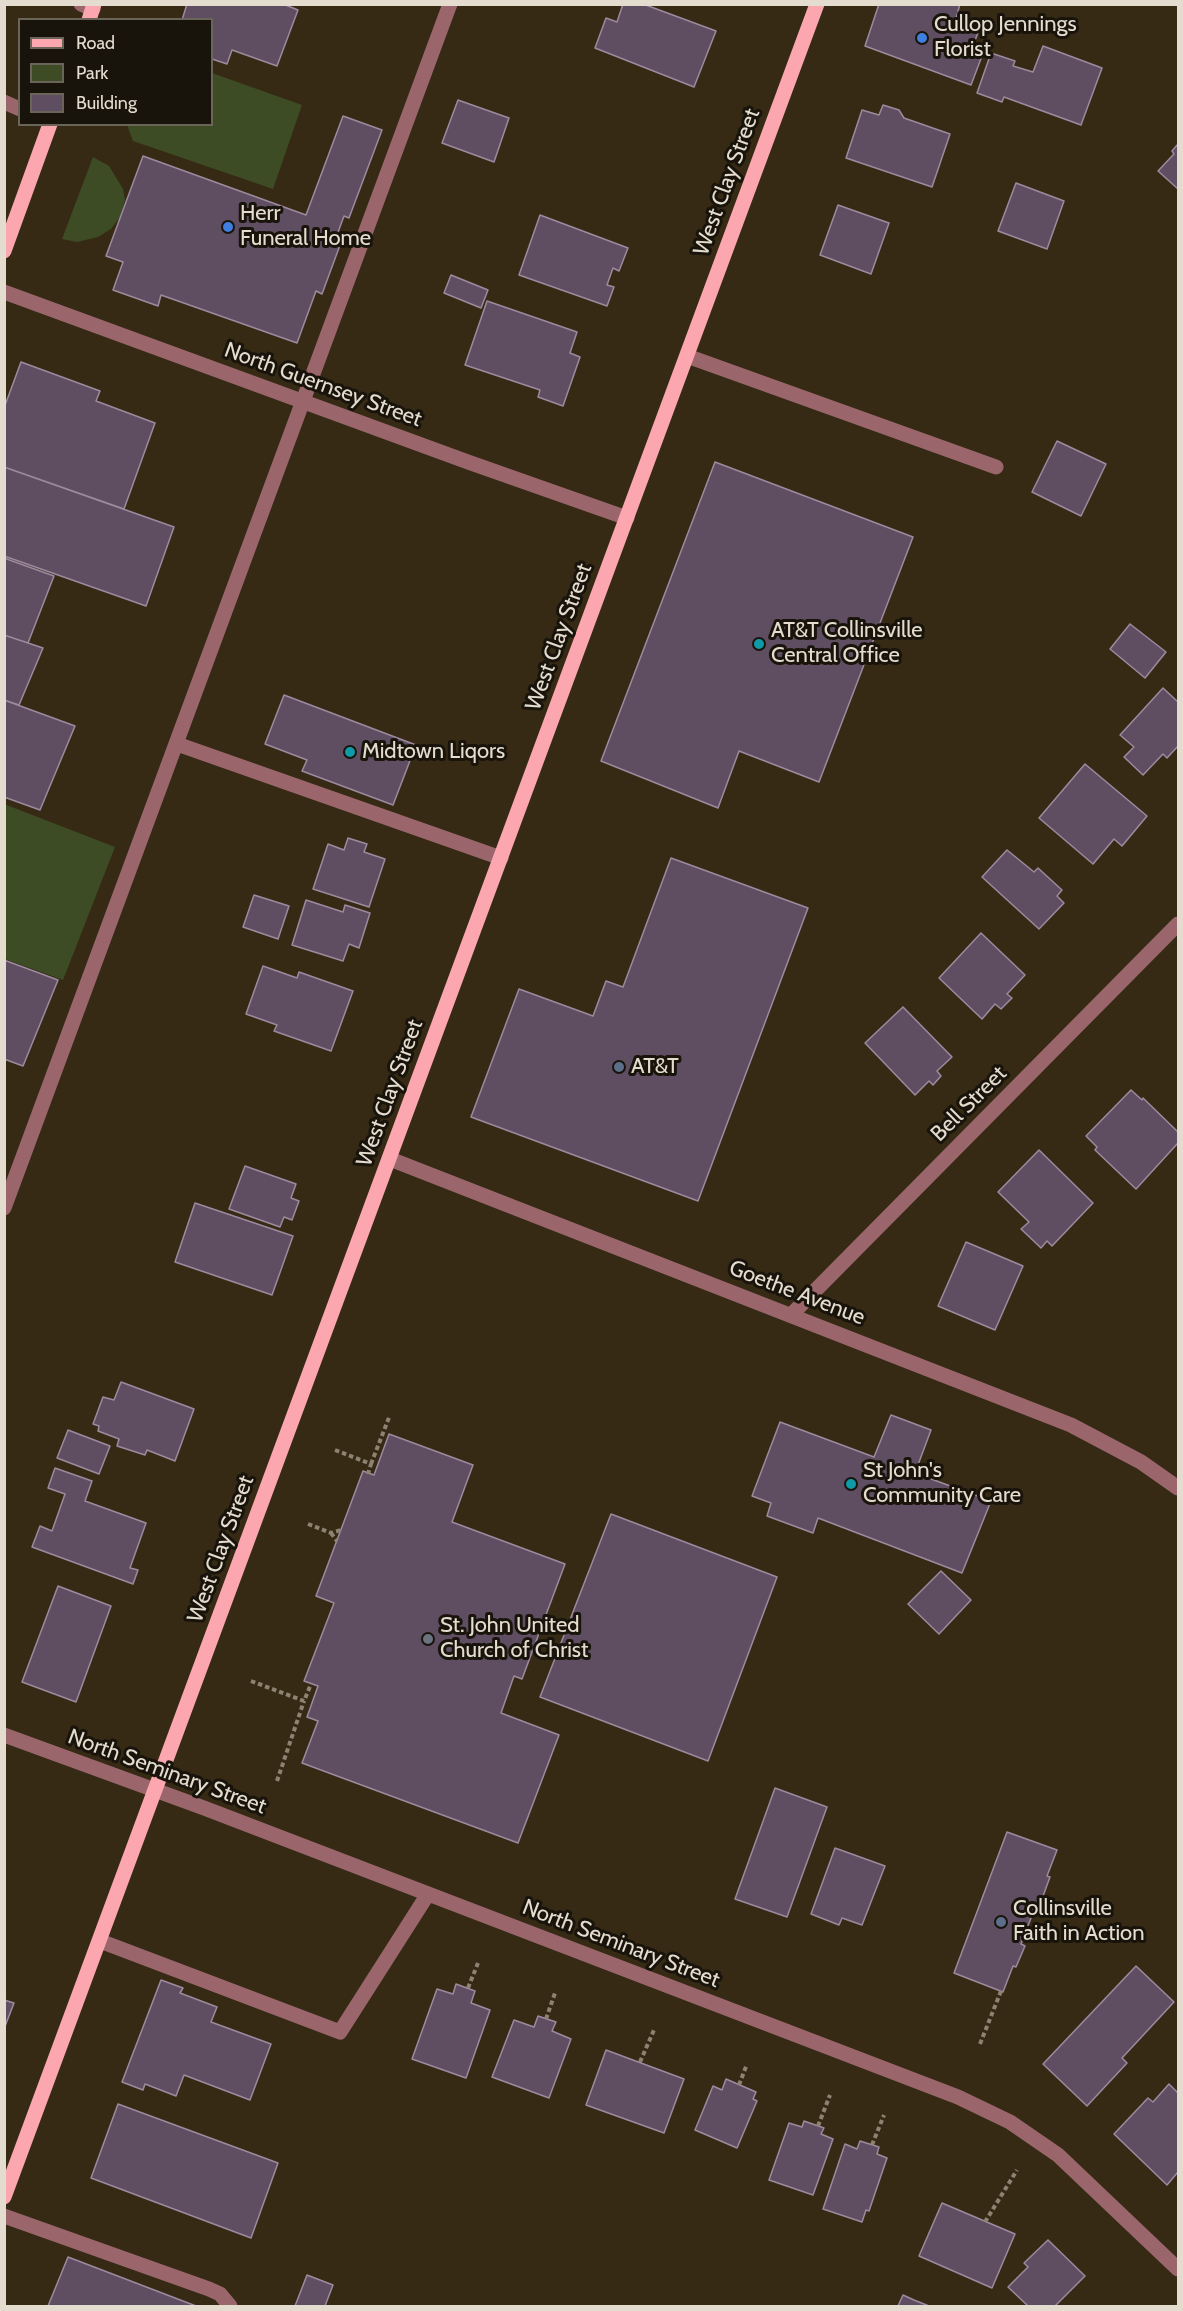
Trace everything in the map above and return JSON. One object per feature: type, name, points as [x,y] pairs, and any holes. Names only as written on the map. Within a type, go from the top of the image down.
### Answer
[{"type":"main road","name":"West Clay Street","points":[[4,2197],[817,4]]},
{"type":"main road","points":[[4,251],[49,126]]},
{"type":"street","points":[[4,1208],[450,4]]},
{"type":"street","points":[[4,102],[18,108]]},
{"type":"street","name":"North Guernsey Street","points":[[4,292],[627,518]]},
{"type":"street","points":[[687,356],[996,467]]},
{"type":"street","points":[[177,744],[501,858]]},
{"type":"street","name":"Bell Street","points":[[791,1315],[1179,924]]},
{"type":"street","name":"Goethe Avenue","points":[[390,1159],[1071,1425],[1141,1462],[1179,1488]]},
{"type":"street","name":"North Seminary Street","points":[[4,1735],[958,2097],[1010,2122],[1058,2155],[1179,2269]]},
{"type":"street","points":[[100,1941],[340,2032],[428,1894]]},
{"type":"street","points":[[4,2216],[208,2289],[220,2294],[230,2307]]},
{"type":"path","points":[[368,1474],[390,1415]]},
{"type":"path","points":[[335,1450],[372,1464]]},
{"type":"path","points":[[308,1524],[331,1533],[337,1541]]},
{"type":"path","points":[[331,1533],[341,1530]]},
{"type":"path","points":[[251,1681],[304,1701]]},
{"type":"path","points":[[277,1781],[311,1684]]},
{"type":"path","points":[[468,1988],[478,1963]]},
{"type":"path","points":[[980,2044],[1001,1991]]},
{"type":"path","points":[[546,2019],[555,1993]]},
{"type":"path","points":[[640,2062],[654,2030]]},
{"type":"path","points":[[739,2085],[747,2064]]},
{"type":"path","points":[[818,2126],[830,2095]]},
{"type":"path","points":[[872,2145],[884,2115]]},
{"type":"path","points":[[985,2222],[1017,2170]]},
{"type":"green space","points":[[213,73],[302,105],[273,189],[133,141],[127,126],[213,126]]},
{"type":"green space","points":[[93,157],[109,166],[123,189],[125,200],[120,217],[111,229],[98,237],[77,242],[62,239]]},
{"type":"green space","points":[[4,804],[115,847],[63,980],[5,959]]},
{"type":"building","points":[[187,4],[283,4],[298,10],[277,66],[232,50],[227,64],[213,59],[213,18],[183,18]]},
{"type":"building","points":[[623,4],[643,4],[716,31],[694,87],[595,48],[606,18],[617,22]]},
{"type":"building","name":"Cullop Jennings Florist","points":[[879,4],[960,4],[955,22],[979,30],[971,51],[982,56],[971,85],[865,46]]},
{"type":"building","points":[[1043,46],[1102,68],[1081,125],[1004,97],[1002,102],[977,93],[991,53],[1015,61],[1013,66],[1033,72]]},
{"type":"building","points":[[458,100],[509,118],[494,162],[442,143]]},
{"type":"building","points":[[883,105],[899,110],[904,118],[950,134],[932,187],[846,158],[862,110],[879,115]]},
{"type":"building","name":"Herr Funeral Home","points":[[343,116],[382,130],[349,218],[344,216],[337,235],[343,237],[322,294],[316,291],[297,343],[161,295],[158,306],[113,290],[123,262],[106,256],[143,156],[306,215]]},
{"type":"building","points":[[1178,144],[1178,189],[1158,171],[1174,154],[1172,151]]},
{"type":"building","points":[[1016,183],[1064,201],[1047,249],[998,231]]},
{"type":"building","points":[[838,205],[889,223],[871,274],[820,255]]},
{"type":"building","points":[[540,215],[628,248],[619,271],[613,268],[607,285],[614,287],[607,306],[519,275]]},
{"type":"building","points":[[451,275],[488,290],[481,308],[444,293]]},
{"type":"building","points":[[487,301],[577,332],[570,353],[580,357],[563,406],[538,397],[540,390],[465,365]]},
{"type":"building","points":[[21,362],[100,391],[96,401],[155,423],[124,509],[4,467],[4,408]]},
{"type":"building","points":[[1057,441],[1106,464],[1081,516],[1032,492]]},
{"type":"building","name":"AT&T Collinsville Central Office","points":[[715,462],[913,537],[819,782],[739,751],[718,808],[601,761]]},
{"type":"building","points":[[4,467],[174,527],[146,606],[4,556]]},
{"type":"building","points":[[4,558],[54,576],[28,643],[4,635]]},
{"type":"building","points":[[1130,624],[1166,652],[1145,678],[1110,649]]},
{"type":"building","points":[[4,635],[43,648],[19,705],[4,700]]},
{"type":"building","points":[[1163,688],[1178,702],[1178,746],[1167,758],[1163,754],[1143,775],[1124,757],[1134,747],[1120,735]]},
{"type":"building","name":"Midtown Liqors","points":[[284,695],[416,745],[393,805],[302,771],[307,760],[265,744]]},
{"type":"building","points":[[4,700],[75,726],[40,810],[4,797]]},
{"type":"building","points":[[1085,764],[1147,816],[1122,846],[1114,839],[1093,864],[1039,818]]},
{"type":"building","points":[[348,838],[367,844],[364,852],[385,859],[369,907],[313,889],[328,844],[344,850]]},
{"type":"building","points":[[1007,850],[1034,872],[1038,868],[1062,890],[1057,896],[1064,903],[1039,929],[982,877]]},
{"type":"building","name":"AT&T","points":[[671,858],[808,908],[698,1201],[471,1117],[519,989],[593,1016],[606,981],[623,987]]},
{"type":"building","points":[[254,895],[289,906],[278,939],[243,927]]},
{"type":"building","points":[[306,900],[343,912],[345,905],[370,913],[359,948],[349,944],[343,961],[292,945]]},
{"type":"building","points":[[981,933],[1025,975],[1007,994],[1012,998],[1001,1009],[995,1004],[982,1019],[939,978]]},
{"type":"building","points":[[4,960],[58,980],[23,1066],[4,1059]]},
{"type":"building","points":[[263,966],[297,978],[299,972],[353,991],[331,1051],[274,1031],[277,1025],[246,1014]]},
{"type":"building","points":[[903,1007],[952,1057],[937,1071],[941,1076],[933,1085],[929,1081],[915,1095],[865,1043]]},
{"type":"building","points":[[1131,1090],[1142,1100],[1143,1098],[1178,1132],[1178,1143],[1136,1189],[1095,1150],[1097,1147],[1086,1136]]},
{"type":"building","points":[[1039,1150],[1093,1203],[1052,1246],[1047,1241],[1041,1248],[1021,1229],[1029,1222],[998,1192]]},
{"type":"building","points":[[245,1166],[296,1184],[291,1198],[299,1201],[292,1220],[284,1217],[280,1227],[229,1209]]},
{"type":"building","points":[[195,1203],[293,1236],[272,1295],[175,1262]]},
{"type":"building","points":[[966,1242],[1023,1266],[995,1330],[938,1306]]},
{"type":"building","points":[[121,1382],[194,1409],[175,1461],[147,1450],[145,1455],[117,1446],[119,1439],[98,1431],[99,1426],[93,1424],[103,1397],[114,1400]]},
{"type":"building","name":"St John's Community Care","points":[[891,1415],[931,1430],[915,1473],[991,1501],[962,1573],[818,1518],[813,1533],[767,1516],[771,1503],[752,1496],[780,1422],[874,1457]]},
{"type":"building","points":[[68,1430],[110,1446],[99,1474],[57,1458]]},
{"type":"building","name":"St. John United Church of Christ","points":[[389,1434],[473,1465],[452,1522],[565,1564],[522,1679],[514,1676],[501,1713],[559,1735],[518,1843],[302,1763],[318,1721],[307,1717],[318,1686],[304,1681],[334,1603],[316,1596],[363,1471],[374,1475]]},
{"type":"building","points":[[55,1468],[92,1481],[85,1501],[146,1523],[130,1568],[138,1570],[133,1584],[32,1547],[40,1526],[52,1531],[65,1494],[48,1488]]},
{"type":"building","points":[[611,1514],[777,1577],[708,1761],[540,1697]]},
{"type":"building","points":[[941,1571],[971,1600],[939,1634],[908,1604]]},
{"type":"building","points":[[58,1586],[111,1606],[76,1702],[22,1682]]},
{"type":"building","points":[[775,1788],[827,1807],[787,1917],[735,1899]]},
{"type":"building","name":"Collinsville Faith in Action","points":[[1007,1832],[1057,1850],[1047,1876],[1050,1877],[1042,1899],[1039,1897],[1021,1944],[1025,1946],[1016,1967],[1013,1966],[1003,1992],[954,1973]]},
{"type":"building","points":[[835,1848],[885,1866],[862,1925],[842,1918],[839,1925],[811,1914]]},
{"type":"building","points":[[1136,1966],[1174,2002],[1122,2058],[1127,2063],[1087,2106],[1043,2064]]},
{"type":"building","points":[[161,1980],[183,1988],[180,1993],[217,2007],[211,2022],[271,2044],[250,2100],[184,2075],[176,2096],[145,2084],[143,2090],[122,2082]]},
{"type":"building","points":[[456,1984],[475,1991],[471,2003],[490,2010],[466,2078],[412,2059],[437,1989],[453,1994]]},
{"type":"building","points":[[4,2000],[14,2003],[4,2029]]},
{"type":"building","points":[[538,2016],[556,2022],[552,2031],[571,2039],[549,2098],[492,2077],[514,2020],[534,2027]]},
{"type":"building","points":[[606,2050],[684,2079],[664,2133],[586,2105]]},
{"type":"building","points":[[726,2079],[756,2092],[753,2099],[757,2101],[737,2148],[695,2130],[713,2086],[722,2090]]},
{"type":"building","points":[[1169,2084],[1178,2093],[1178,2172],[1167,2185],[1114,2134],[1148,2098],[1153,2102]]},
{"type":"building","points":[[118,2104],[278,2163],[251,2238],[91,2178]]},
{"type":"building","points":[[804,2121],[824,2128],[821,2134],[833,2139],[813,2195],[769,2180],[789,2123],[802,2127]]},
{"type":"building","points":[[860,2141],[879,2147],[877,2154],[887,2158],[869,2211],[866,2210],[862,2222],[823,2209],[845,2144],[857,2149]]},
{"type":"building","points":[[942,2203],[1015,2234],[992,2288],[919,2256]]},
{"type":"building","points":[[1048,2240],[1085,2276],[1055,2306],[1028,2306],[1008,2287],[1028,2267],[1024,2263]]},
{"type":"building","points":[[68,2257],[196,2306],[48,2306]]},
{"type":"building","points":[[307,2275],[333,2285],[325,2306],[295,2306]]},
{"type":"building","points":[[903,2295],[914,2300],[929,2306],[898,2306]]},
{"type":"place","name":"Cullop Jennings Florist","points":[[922,38]]},
{"type":"place","name":"Herr Funeral Home","points":[[228,227]]},
{"type":"place","name":"AT&T Collinsville Central Office","points":[[759,644]]},
{"type":"place","name":"Midtown Liqors","points":[[350,752]]},
{"type":"place","name":"AT&T","points":[[619,1067]]},
{"type":"place","name":"St John's Community Care","points":[[851,1484]]},
{"type":"place","name":"St. John United Church of Christ","points":[[428,1639]]},
{"type":"place","name":"Collinsville Faith in Action","points":[[1001,1922]]}]
